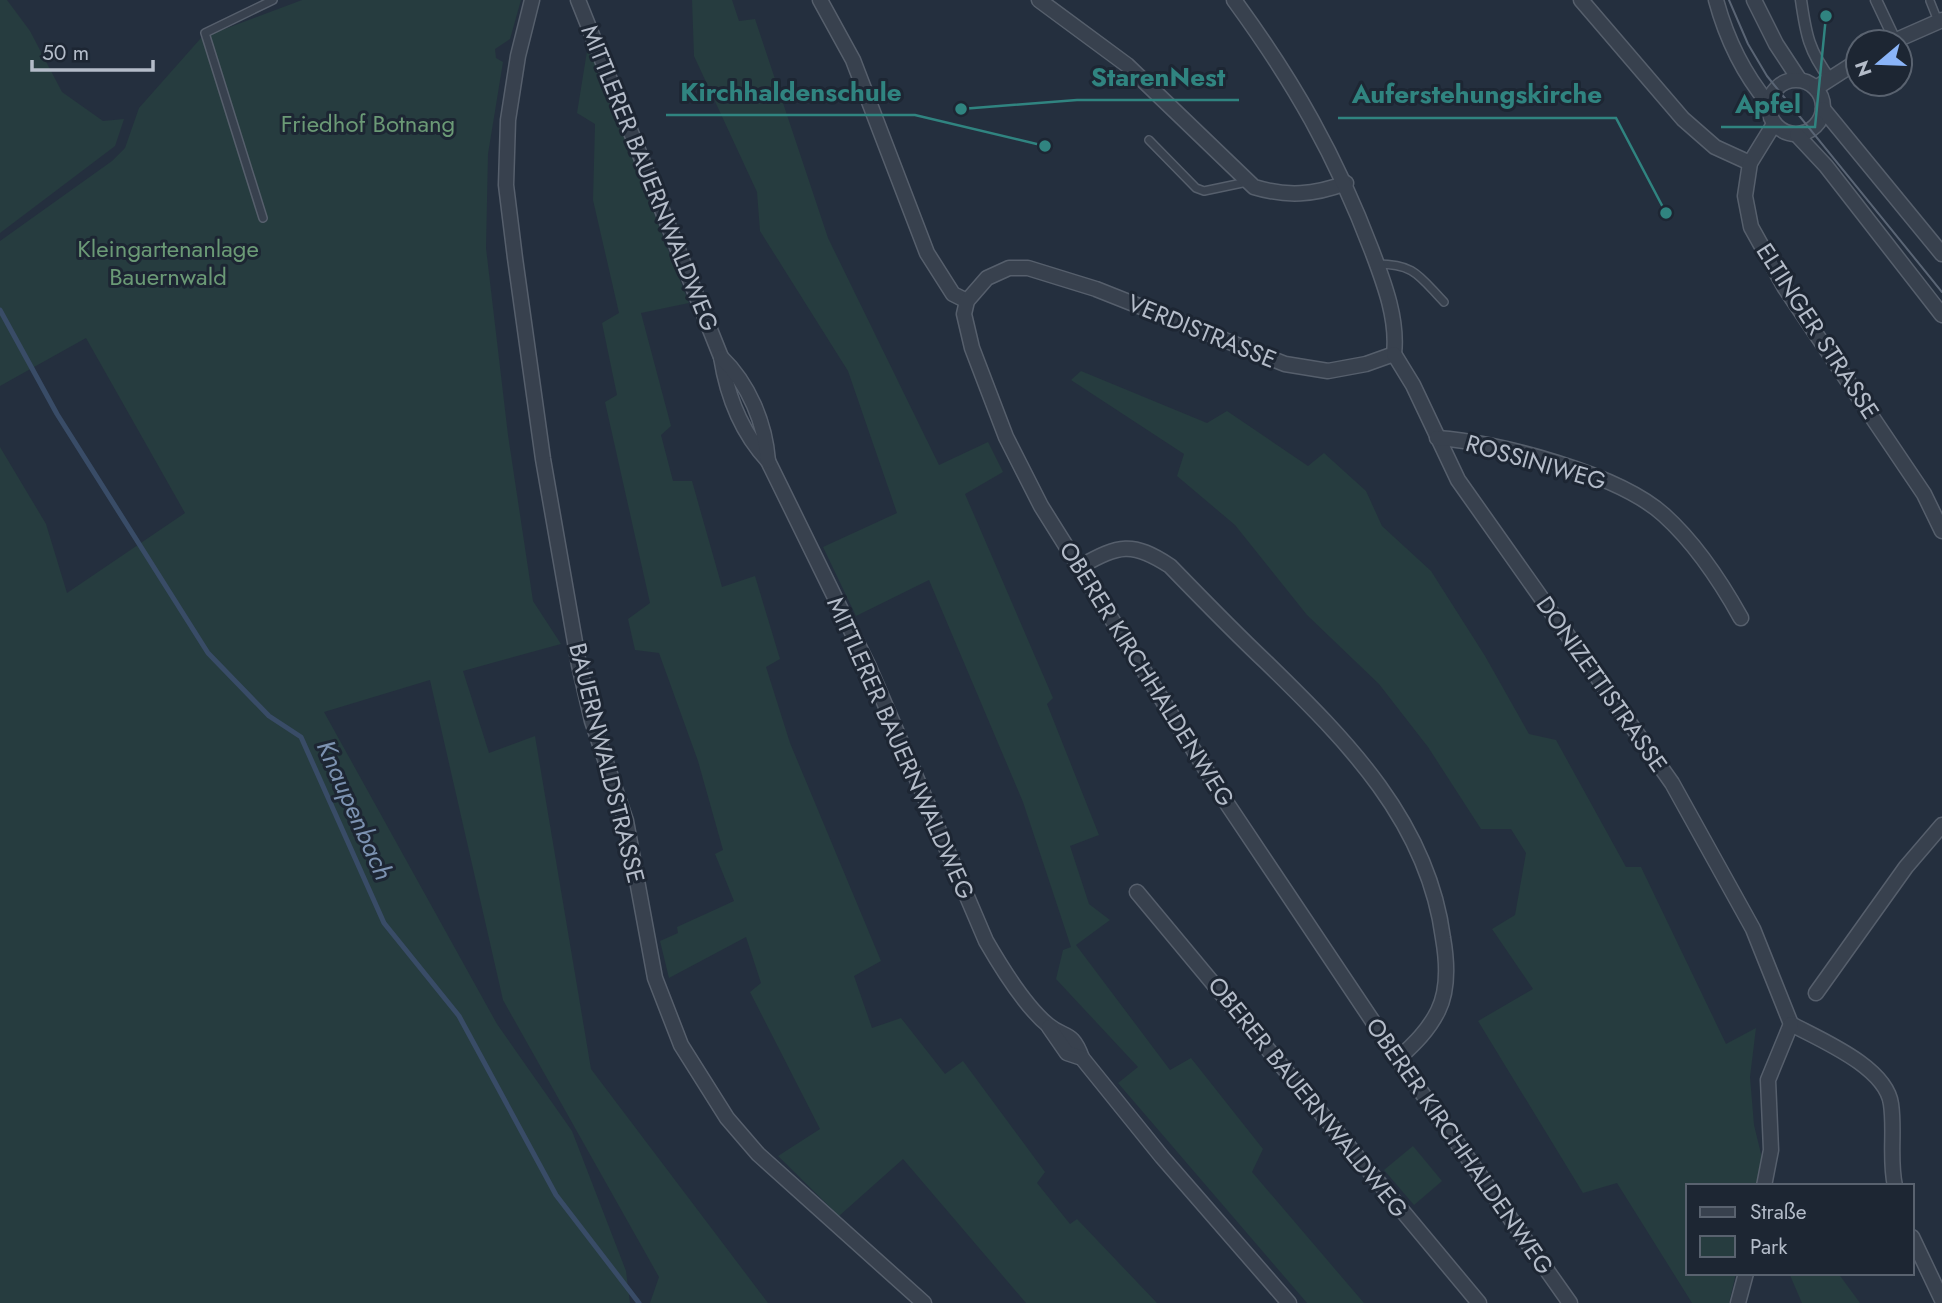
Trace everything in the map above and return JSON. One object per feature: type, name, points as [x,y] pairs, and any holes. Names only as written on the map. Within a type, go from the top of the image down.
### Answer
[{"type":"street","name":"BAUERNWALDSTRASSE","points":[[532,0],[518,56],[508,120],[506,185],[515,258],[542,459],[579,665],[592,720],[626,821],[655,978],[681,1045],[727,1118],[758,1154],[924,1303]]},
{"type":"street","name":"MITTLERER BAUERNWALDWEG","points":[[578,0],[721,357],[742,426],[751,443],[768,461],[869,667],[986,941],[1000,965],[1049,1027],[1068,1035],[1082,1058],[1162,1157],[1289,1303]]},
{"type":"street","points":[[820,0],[853,60],[927,253],[947,288],[967,301]]},
{"type":"street","points":[[1039,0],[1128,65],[1254,187],[1280,195],[1320,193],[1346,183]]},
{"type":"street","points":[[1234,0],[1294,87],[1346,183],[1388,300],[1395,339],[1394,354]]},
{"type":"street","points":[[1581,0],[1683,119],[1715,147],[1749,163]]},
{"type":"street","points":[[1716,0],[1729,40],[1751,80],[1768,103],[1774,124],[1784,132],[1797,135],[1826,166],[1942,315]]},
{"type":"street","points":[[1755,0],[1776,44],[1799,79],[1816,88],[1823,109],[1942,254]]},
{"type":"street","points":[[1801,0],[1808,43],[1830,79]]},
{"type":"street","points":[[1877,0],[1888,28]]},
{"type":"street","points":[[1914,32],[1940,21]]},
{"type":"street","points":[[1816,88],[1844,70]]},
{"type":"street","points":[[1768,103],[1776,87],[1799,79]]},
{"type":"street","points":[[1797,135],[1817,125],[1823,109]]},
{"type":"street","name":"ELTINGER STRASSE","points":[[1774,124],[1749,163],[1745,196],[1751,228],[1785,288],[1924,494],[1942,531]]},
{"type":"street","name":"VERDISTRASSE","points":[[967,301],[987,278],[1009,268],[1028,268],[1096,289],[1284,365],[1328,371],[1366,365],[1394,354]]},
{"type":"street","name":"OBERER KIRCHHALDENWEG","points":[[967,301],[964,314],[972,348],[1006,437],[1041,506],[1228,805],[1398,1059],[1570,1303]]},
{"type":"street","name":"DONIZETTISTRASSE","points":[[1394,354],[1413,385],[1458,480],[1672,783],[1713,851],[1791,1024]]},
{"type":"street","name":"MITTLERER BAUERNWALDWEG","points":[[721,357],[737,372],[748,392],[766,437],[768,461]]},
{"type":"street","points":[[732,398],[748,392]]},
{"type":"street","points":[[742,426],[759,418]]},
{"type":"street","name":"ROSSINIWEG","points":[[1437,438],[1465,440],[1517,453],[1614,483],[1671,522],[1727,593],[1741,618]]},
{"type":"street","points":[[1081,566],[1105,553],[1126,547],[1147,551],[1170,566],[1351,747],[1385,790],[1416,844],[1430,881],[1441,917],[1447,967],[1439,1008],[1424,1035],[1398,1059]]},
{"type":"street","points":[[1816,993],[1906,867],[1942,825]]},
{"type":"street","name":"OBERER BAUERNWALDWEG","points":[[1137,892],[1479,1303]]},
{"type":"street","points":[[1764,1184],[1771,1150],[1768,1080],[1791,1024],[1846,1054],[1885,1087],[1891,1102],[1895,1184]]},
{"type":"street","points":[[1914,1241],[1942,1300]]},
{"type":"street","points":[[1738,1303],[1745,1275]]},
{"type":"lane","points":[[263,218],[205,33],[273,0]]},
{"type":"lane","points":[[1930,1],[1940,21]]},
{"type":"lane","points":[[1149,140],[1196,188],[1205,191],[1248,181]]},
{"type":"lane","points":[[1377,264],[1402,264],[1421,277],[1444,302]]},
{"type":"green space","points":[[0,0],[7,0],[30,31],[62,92],[103,121],[124,119],[115,146],[0,233]]},
{"type":"green space","points":[[302,0],[521,0],[510,39],[495,49],[496,58],[503,62],[488,154],[486,248],[508,435],[533,601],[561,644],[463,671],[489,753],[535,736],[591,1069],[768,1303],[650,1303],[659,1277],[503,1000],[430,680],[324,712],[497,1024],[572,1131],[626,1271],[630,1303],[0,1303],[0,447],[46,524],[67,593],[185,513],[86,338],[0,386],[0,241],[112,161],[125,148],[139,108],[201,38]]},
{"type":"green space","points":[[692,0],[732,0],[739,21],[755,19],[828,238],[939,465],[988,442],[1003,472],[965,494],[1053,698],[1047,704],[1099,835],[1070,846],[1089,904],[1110,920],[1076,945],[1170,1070],[1191,1058],[1263,1149],[1252,1172],[1364,1303],[1307,1303],[1118,1083],[1138,1067],[1056,979],[1063,950],[1071,947],[1023,802],[929,580],[856,616],[823,547],[897,513],[848,371],[760,231],[757,192],[694,56]]},
{"type":"green space","points":[[588,45],[689,303],[641,313],[671,426],[661,435],[673,481],[692,481],[722,587],[755,576],[780,659],[766,667],[790,743],[881,961],[854,976],[872,1028],[901,1018],[945,1074],[963,1061],[1045,1172],[1037,1183],[1070,1224],[1077,1219],[1157,1303],[1026,1303],[903,1159],[839,1216],[778,1156],[820,1129],[750,992],[761,983],[746,937],[669,978],[660,941],[678,933],[677,927],[734,901],[715,854],[723,850],[698,761],[659,653],[635,650],[628,619],[650,603],[605,402],[617,395],[602,323],[619,313],[593,200],[595,124],[577,113]]},
{"type":"green space","points":[[1081,371],[1207,423],[1227,411],[1308,466],[1324,453],[1366,491],[1382,526],[1431,571],[1485,656],[1529,734],[1556,740],[1626,867],[1641,867],[1726,1044],[1756,1028],[1750,1077],[1754,1125],[1763,1162],[1757,1184],[1686,1184],[1686,1275],[1736,1275],[1729,1303],[1692,1303],[1617,1183],[1583,1193],[1478,1021],[1533,989],[1492,929],[1515,915],[1526,853],[1511,829],[1481,829],[1428,747],[1379,684],[1307,615],[1235,525],[1177,476],[1184,454],[1071,380]]},
{"type":"green space","points":[[1413,1146],[1442,1181],[1414,1205],[1384,1170]]},
{"type":"green space","points":[[1790,1275],[1839,1275],[1860,1303],[1802,1303]]},
{"type":"waterway","name":"Knaupenbach","points":[[0,310],[57,414],[208,653],[269,716],[301,737],[384,923],[459,1016],[556,1195],[639,1303]]},
{"type":"tram line","points":[[1729,0],[1748,44],[1767,76],[1942,292]]},
{"type":"place","name":"Apfel","points":[[1826,16]]},
{"type":"place","name":"StarenNest","points":[[961,109]]},
{"type":"place","name":"Kirchhaldenschule","points":[[1045,146]]},
{"type":"place","name":"Auferstehungskirche","points":[[1666,213]]},
{"type":"park label","name":"Friedhof Botnang","points":[[368,123]]},
{"type":"park label","name":"Kleingartenanlage Bauernwald","points":[[168,262]]}]
